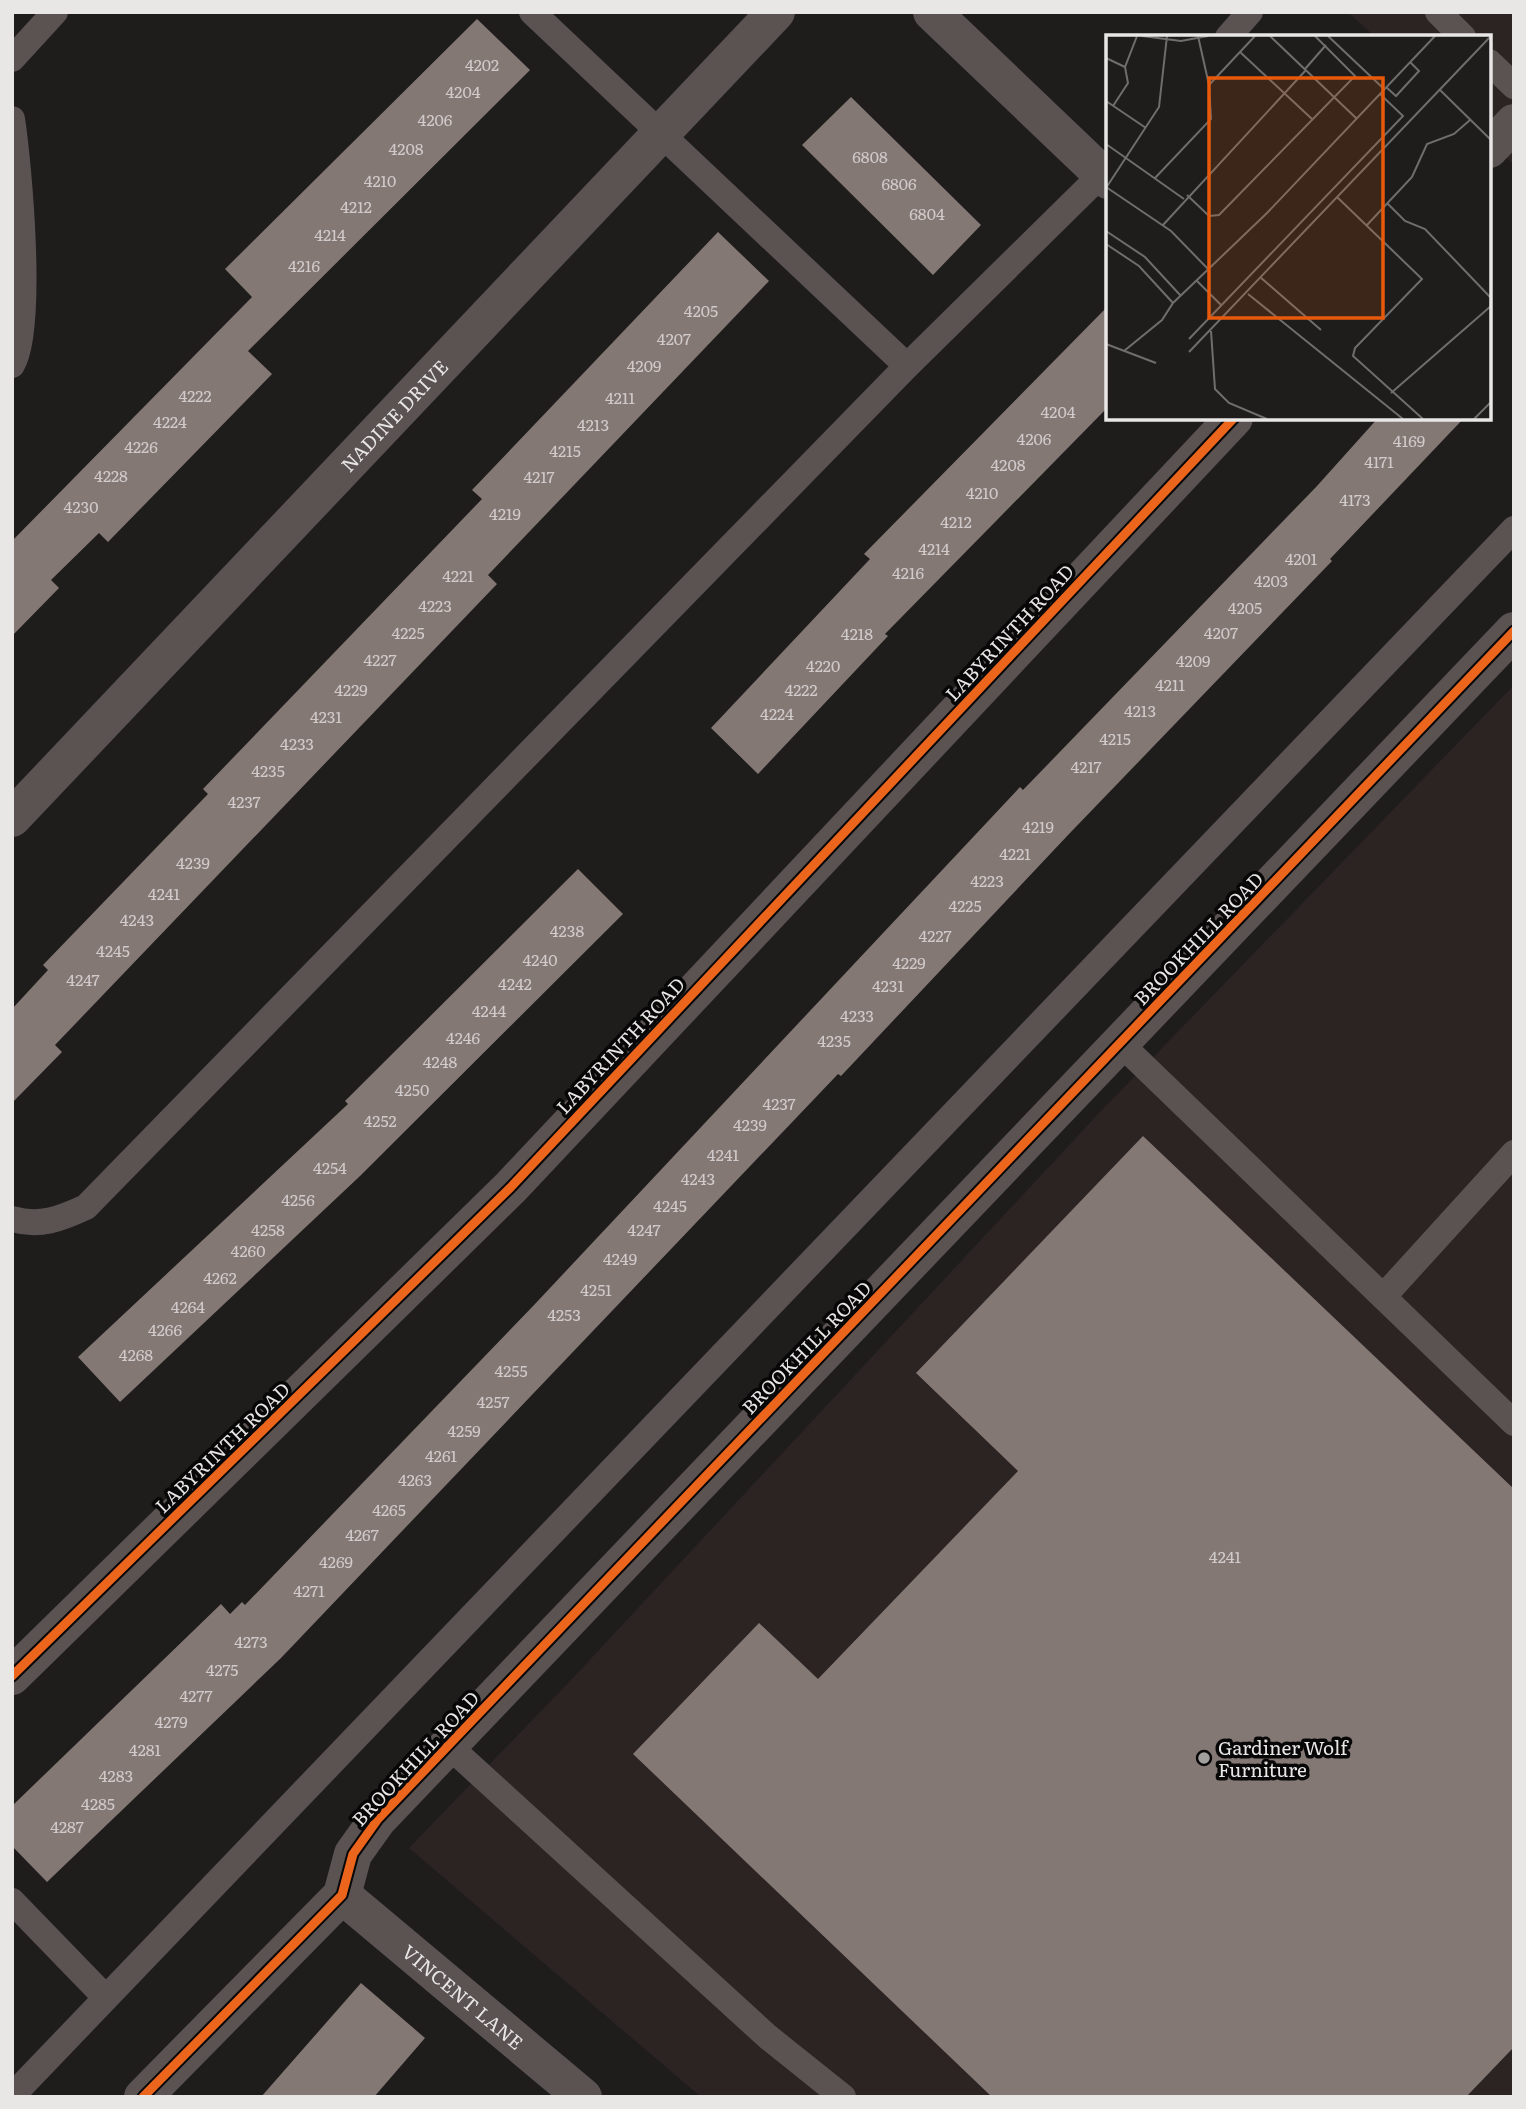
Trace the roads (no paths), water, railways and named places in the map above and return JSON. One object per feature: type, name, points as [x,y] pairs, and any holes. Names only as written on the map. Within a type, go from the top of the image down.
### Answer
[{"type":"street","name":"NADINE DRIVE","points":[[12,818],[776,12]]},
{"type":"street","points":[[932,12],[1106,174]]},
{"type":"street","name":"LABYRINTH ROAD","points":[[12,1676],[511,1187],[1232,420]]},
{"type":"street","name":"BROOKHILL ROAD","points":[[143,2097],[342,1895],[353,1854],[378,1819],[1514,631]]},
{"type":"street","name":"VINCENT LANE","points":[[342,1895],[583,2097]]},
{"type":"lane","points":[[12,59],[55,12]]},
{"type":"lane","points":[[532,12],[907,366]]},
{"type":"lane","points":[[1230,35],[1250,12]]},
{"type":"lane","points":[[1438,12],[1461,35]]},
{"type":"lane","points":[[1491,64],[1514,86]]},
{"type":"lane","points":[[12,119],[21,196],[22,321],[22,335],[12,365]]},
{"type":"lane","points":[[12,1219],[31,1224],[58,1220],[86,1207],[907,366],[1106,174]]},
{"type":"lane","points":[[12,2096],[1514,529]]},
{"type":"lane","points":[[1121,1044],[1514,1423]]},
{"type":"lane","points":[[1383,1297],[1514,1153]]},
{"type":"lane","points":[[449,1746],[768,2037],[843,2097]]},
{"type":"lane","points":[[12,1901],[106,1998]]},
{"type":"place","name":"Gardiner Wolf Furniture","points":[[1204,1758]]}]
